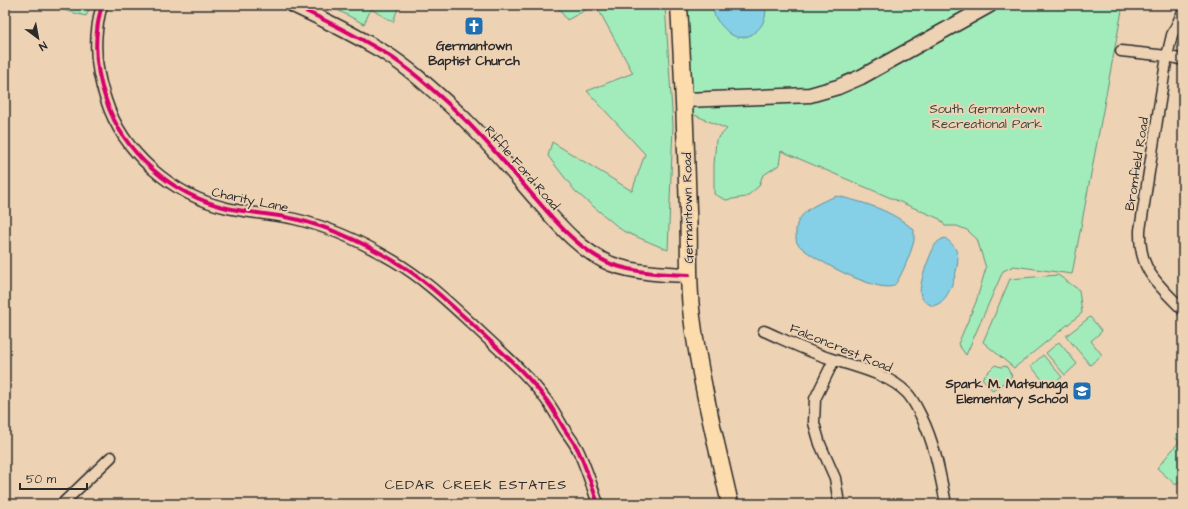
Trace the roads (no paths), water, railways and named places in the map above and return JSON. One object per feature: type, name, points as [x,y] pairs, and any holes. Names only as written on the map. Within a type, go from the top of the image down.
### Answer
[{"type":"main road","name":"Germantown Road","points":[[679,5],[685,100],[689,275],[692,316],[712,427],[730,504]]},
{"type":"street","name":"Charity Lane","points":[[102,5],[96,48],[102,90],[110,114],[138,156],[160,176],[187,194],[206,202],[227,208],[296,219],[320,227],[354,240],[394,261],[431,286],[520,370],[547,401],[578,450],[598,504]]},
{"type":"street","name":"Riffle Ford Road","points":[[293,5],[382,52],[420,80],[456,110],[564,230],[594,254],[611,263],[631,270],[658,274],[689,275]]},
{"type":"street","points":[[685,100],[810,95],[838,87],[861,77],[990,5]]},
{"type":"street","name":"Bromfield Road","points":[[1183,12],[1172,35],[1167,56],[1140,230],[1140,241],[1145,266],[1150,275],[1183,310]]},
{"type":"street","points":[[1121,51],[1167,56],[1183,60]]},
{"type":"street","name":"Falconcrest Road","points":[[764,331],[834,360],[873,373],[894,383],[907,393],[916,405],[929,432],[938,462],[946,504]]},
{"type":"street","points":[[834,360],[815,399],[814,423],[820,444],[835,478],[839,504]]},
{"type":"street","points":[[62,504],[111,457]]},
{"type":"water","points":[[712,5],[764,5],[766,12],[765,18],[762,25],[752,34],[745,37],[739,37],[730,34],[718,22]]},
{"type":"water","points":[[837,196],[878,208],[896,217],[914,230],[913,244],[899,279],[893,286],[885,287],[858,279],[814,257],[797,243],[796,226],[804,214],[809,209],[823,201]]},
{"type":"water","points":[[945,238],[952,244],[956,251],[958,258],[956,271],[948,293],[941,302],[933,306],[926,302],[921,296],[920,292],[922,278],[935,245]]},
{"type":"place","name":"Germantown Baptist Church","points":[[474,26]]},
{"type":"place","name":"Spark M. Matsunaga Elementary School","points":[[1082,391]]},
{"type":"district","name":"CEDAR CREEK ESTATES","points":[[476,485]]},
{"type":"park label","name":"South Germantown Recreational Park","points":[[987,116]]}]
